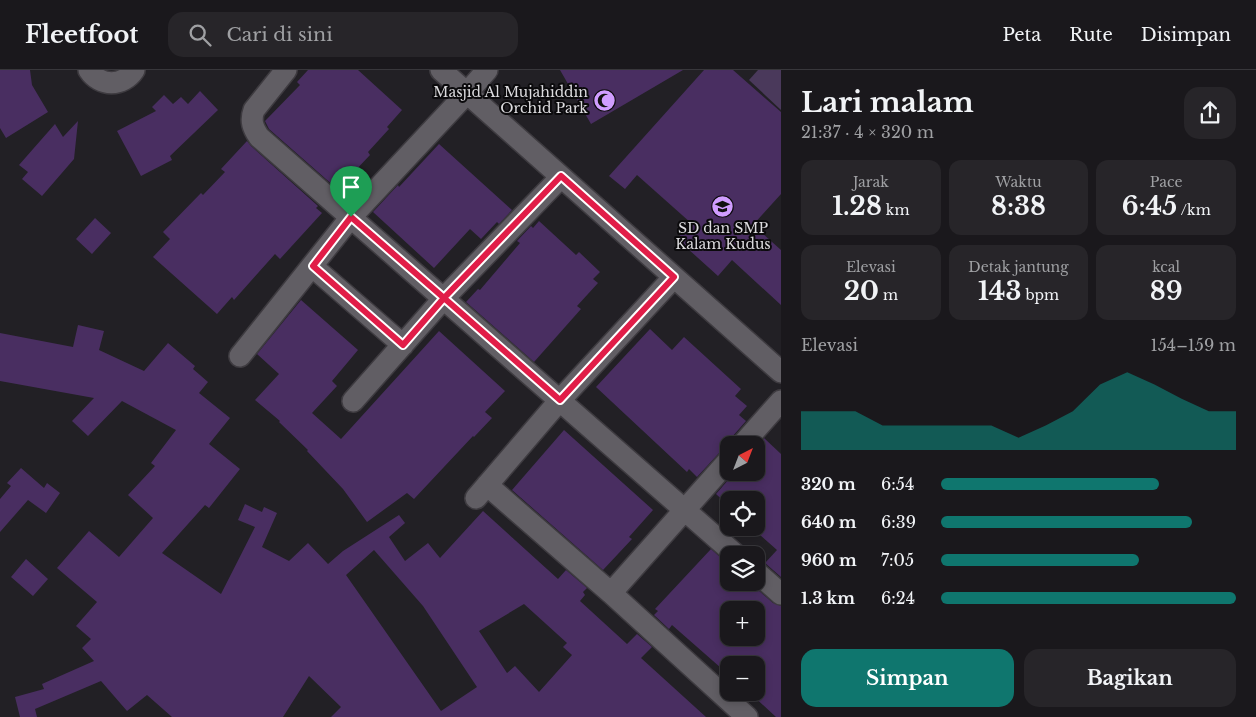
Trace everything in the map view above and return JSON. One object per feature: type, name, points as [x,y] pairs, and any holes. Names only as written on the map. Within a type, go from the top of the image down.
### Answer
[{"type":"street","points":[[89,70],[98,80],[106,83],[115,83],[131,75],[134,70]]},
{"type":"street","points":[[286,70],[254,110],[252,117],[255,131],[259,137],[726,546]]},
{"type":"street","points":[[441,70],[781,372]]},
{"type":"street","points":[[240,356],[351,217],[487,70]]},
{"type":"street","points":[[353,401],[444,298],[561,176]]},
{"type":"street","points":[[313,266],[403,345]]},
{"type":"street","points":[[674,277],[560,400],[482,492],[611,593],[746,717]]},
{"type":"street","points":[[750,436],[781,401]]},
{"type":"street","points":[[611,593],[720,470]]},
{"type":"street","points":[[765,580],[781,594]]},
{"type":"shaded area","points":[[758,70],[781,70],[781,110],[749,80]]},
{"type":"building","points":[[0,70],[30,70],[32,85],[48,112],[6,138],[0,128]]},
{"type":"building","points":[[308,70],[358,70],[402,110],[387,127],[389,129],[368,152],[370,155],[352,174],[350,172],[335,187],[269,129],[265,121],[300,85],[297,82]]},
{"type":"building","name":"Masjid Al Mujahiddin Orchid Park","points":[[560,70],[683,70],[591,124]]},
{"type":"building","points":[[704,70],[733,70],[781,112],[781,194],[753,225],[781,250],[781,305],[732,260],[718,276],[677,239],[691,223],[637,175],[625,189],[609,176]]},
{"type":"building","points":[[200,91],[218,110],[170,156],[172,160],[141,176],[117,131],[156,111],[152,107],[164,95],[173,104],[181,97],[188,104]]},
{"type":"building","points":[[78,121],[74,159],[42,196],[22,179],[28,172],[19,165],[55,124],[63,137]]},
{"type":"building","points":[[247,141],[318,206],[316,208],[322,213],[280,259],[275,254],[234,300],[232,297],[217,314],[153,257],[170,239],[163,232],[201,193],[203,195],[225,172],[221,169]]},
{"type":"building","points":[[439,144],[512,210],[481,239],[470,229],[434,268],[373,212]]},
{"type":"building","points":[[95,218],[111,233],[92,254],[76,239]]},
{"type":"building","points":[[539,221],[576,255],[579,252],[600,272],[593,279],[598,283],[577,306],[581,309],[534,362],[466,302],[478,289],[480,290],[520,243],[517,241],[531,226],[533,228]]},
{"type":"building","points":[[301,300],[358,350],[332,381],[337,386],[312,413],[341,439],[439,331],[505,391],[485,412],[492,418],[414,499],[407,493],[367,522],[343,489],[308,450],[280,421],[255,400],[279,374],[257,354]]},
{"type":"building","points":[[78,325],[104,331],[99,350],[144,371],[168,343],[195,366],[193,369],[208,382],[199,393],[230,418],[209,444],[240,469],[209,508],[205,505],[162,553],[221,594],[255,527],[238,520],[245,504],[262,512],[264,507],[277,513],[262,547],[289,561],[308,543],[328,564],[343,551],[399,515],[405,523],[389,537],[405,561],[428,543],[440,558],[483,511],[558,579],[566,570],[587,588],[583,592],[585,595],[580,601],[627,644],[637,634],[652,647],[641,658],[706,717],[331,717],[341,707],[309,676],[283,717],[172,717],[147,695],[127,711],[101,681],[35,709],[37,717],[20,717],[15,697],[44,689],[42,684],[94,661],[82,648],[91,639],[76,626],[97,602],[57,568],[89,531],[119,557],[153,518],[128,495],[155,466],[151,463],[176,430],[122,401],[88,436],[72,421],[94,398],[0,381],[0,333],[73,347]],"holes":[[[374,550],[423,606],[477,687],[441,711],[346,575]],[[524,604],[567,643],[563,647],[572,655],[539,692],[515,666],[507,673],[479,631]]]},
{"type":"building","points":[[650,329],[672,350],[684,337],[741,389],[735,396],[747,406],[739,415],[746,421],[733,436],[720,436],[720,452],[697,477],[689,469],[687,472],[596,387]]},
{"type":"building","points":[[564,430],[653,510],[629,537],[632,539],[603,570],[512,490]]},
{"type":"building","points":[[765,439],[781,454],[781,577],[765,563],[777,550],[761,536],[765,536],[765,491],[720,491],[720,498],[716,494],[727,481],[765,481]]},
{"type":"building","points":[[21,468],[44,488],[47,483],[60,493],[46,513],[28,500],[0,532],[0,499],[11,486],[7,483]]},
{"type":"building","points":[[711,549],[720,557],[720,591],[759,591],[773,603],[781,606],[781,717],[776,717],[759,701],[765,701],[765,656],[720,656],[720,667],[672,625],[669,629],[654,615],[658,611],[655,609]]},
{"type":"building","points":[[26,559],[48,579],[33,596],[11,577]]},
{"type":"place","name":"Masjid Al Mujahiddin Orchid Park","points":[[604,100]]},
{"type":"place","name":"SD dan SMP Kalam Kudus","points":[[723,206]]},
{"type":"route","points":[[351,217],[313,266],[403,345],[444,298],[560,400],[674,277],[561,176],[444,298],[351,217]]}]
